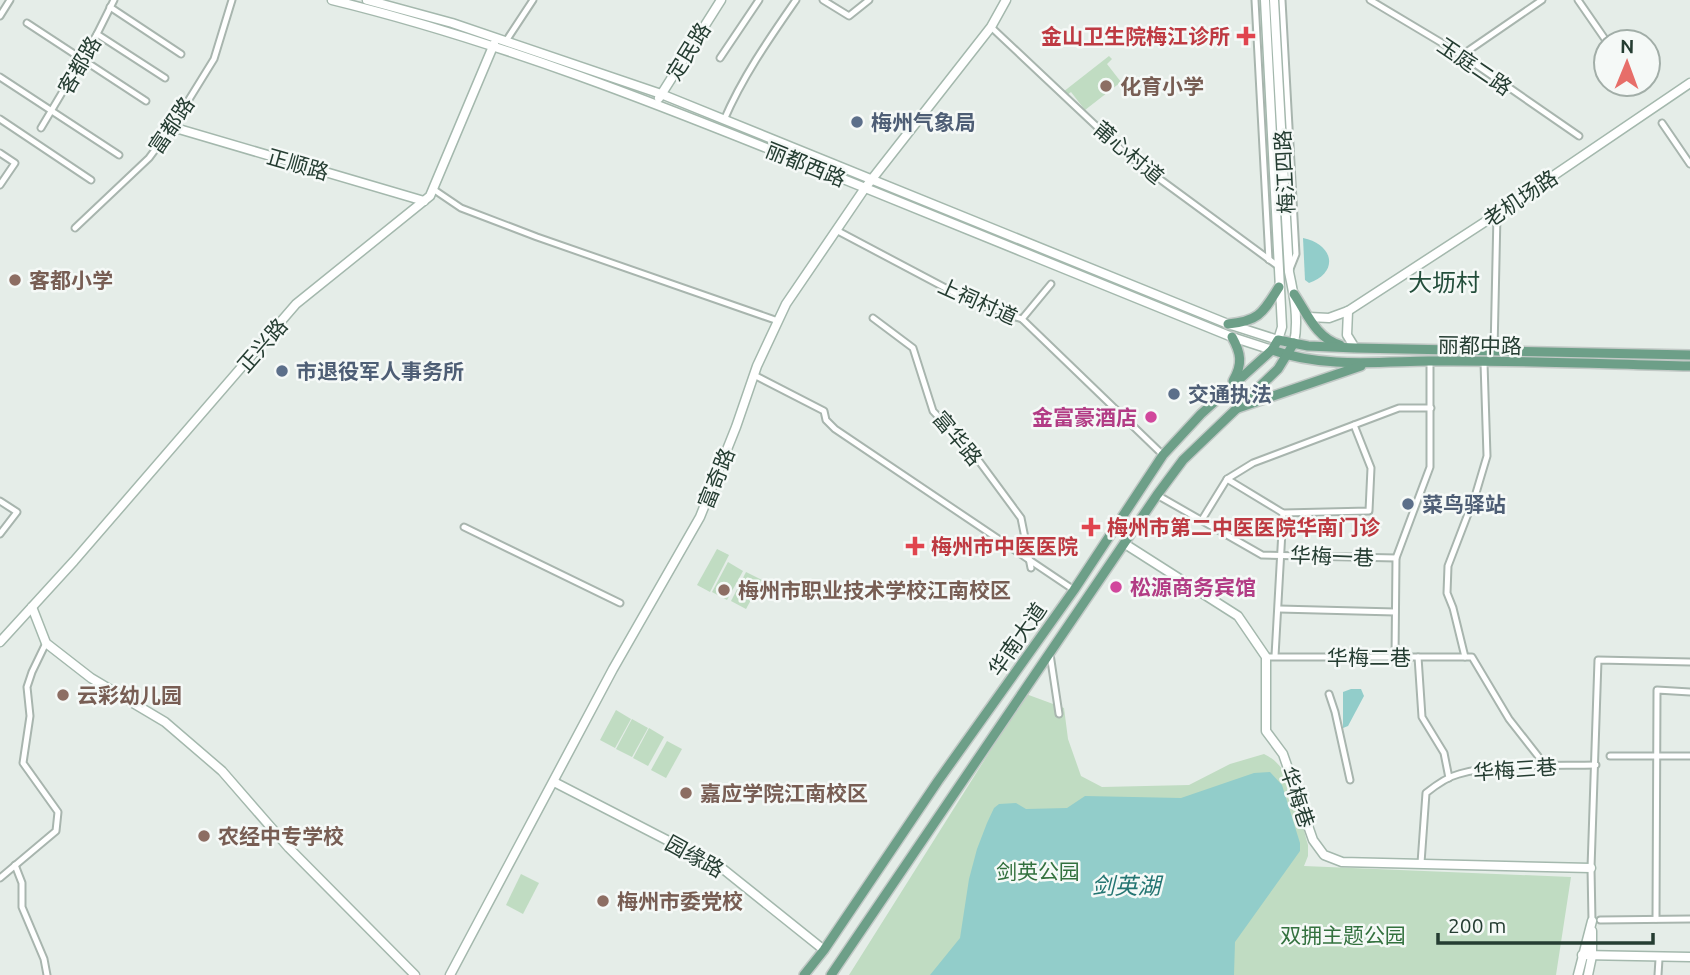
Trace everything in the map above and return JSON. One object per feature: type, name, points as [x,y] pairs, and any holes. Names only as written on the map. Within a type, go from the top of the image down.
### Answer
[{"type":"main road","points":[[1228,324],[1253,319],[1265,308],[1279,286]]},
{"type":"main road","points":[[1294,295],[1326,340],[1355,348]]},
{"type":"main road","points":[[1227,390],[1236,376],[1241,356],[1232,337]]},
{"type":"main road","name":"丽都中路","points":[[1278,340],[1355,348],[1690,355]]},
{"type":"main road","name":"华南大道","points":[[804,975],[1074,590],[1163,454],[1227,390],[1272,350],[1278,340]]},
{"type":"main road","name":"华南大道","points":[[831,975],[1157,495],[1183,460],[1278,369],[1294,343]]},
{"type":"main road","name":"丽都中路","points":[[1272,350],[1300,359],[1364,365],[1430,361],[1690,366]]},
{"type":"main road","points":[[1233,410],[1364,365]]},
{"type":"main road","points":[[1046,629],[1061,638]]},
{"type":"street","points":[[0,16],[10,0]]},
{"type":"street","name":"客都路","points":[[41,128],[83,59],[114,0]]},
{"type":"street","name":"富都路","points":[[75,228],[149,158],[172,127],[214,59],[232,0]]},
{"type":"street","name":"丽都西路","points":[[332,0],[499,42],[661,94],[1228,324],[1278,340]]},
{"type":"street","name":"丽都西路","points":[[367,0],[452,23],[1232,337],[1272,350]]},
{"type":"street","points":[[499,42],[533,0]]},
{"type":"street","name":"定民路","points":[[656,103],[721,0]]},
{"type":"street","points":[[720,58],[759,0]]},
{"type":"street","points":[[724,120],[753,62],[796,0]]},
{"type":"street","points":[[823,0],[849,16],[869,0]]},
{"type":"street","name":"富奇路","points":[[450,975],[613,670],[700,517],[754,375],[786,304],[865,188],[990,27],[1006,0]]},
{"type":"street","points":[[1255,0],[1269,260]]},
{"type":"street","name":"梅江四路","points":[[1265,0],[1282,327],[1278,340]]},
{"type":"street","name":"梅江四路","points":[[1274,0],[1289,272],[1294,295],[1294,343]]},
{"type":"street","points":[[1282,0],[1296,254],[1289,272]]},
{"type":"street","name":"玉庭二路","points":[[1370,0],[1462,55],[1579,136]]},
{"type":"street","points":[[1462,55],[1542,0]]},
{"type":"street","points":[[1578,0],[1597,28]]},
{"type":"street","points":[[110,8],[181,54]]},
{"type":"street","points":[[27,23],[146,101]]},
{"type":"street","name":"莆心村道","points":[[990,27],[1127,155],[1278,266]]},
{"type":"street","points":[[97,34],[165,78]]},
{"type":"street","name":"正兴路","points":[[0,642],[296,304],[430,196],[499,42]]},
{"type":"street","points":[[0,77],[120,155]]},
{"type":"street","name":"老机场路","points":[[1348,311],[1690,83]]},
{"type":"street","points":[[0,119],[91,180]]},
{"type":"street","points":[[1662,123],[1690,164]]},
{"type":"street","name":"正顺路","points":[[172,127],[424,201]]},
{"type":"street","points":[[0,153],[15,163],[0,185]]},
{"type":"street","points":[[433,189],[461,208],[778,321]]},
{"type":"street","points":[[1494,352],[1497,214]]},
{"type":"street","name":"上祠村道","points":[[836,230],[972,302],[1022,319],[1163,454]]},
{"type":"street","points":[[1022,319],[1051,284]]},
{"type":"street","points":[[1309,317],[1329,318],[1348,311],[1347,335],[1355,348]]},
{"type":"street","name":"富华路","points":[[873,318],[913,348],[933,411],[976,457],[1021,518],[1031,568]]},
{"type":"street","points":[[1395,657],[1396,558],[1430,467],[1430,361]]},
{"type":"street","points":[[1465,657],[1447,593],[1448,566],[1487,456],[1484,363]]},
{"type":"street","points":[[754,375],[824,411],[826,420],[835,429],[1074,590]]},
{"type":"street","points":[[1202,518],[1227,479],[1253,463],[1399,408],[1430,408]]},
{"type":"street","points":[[1227,479],[1283,513],[1368,512],[1371,468],[1354,425]]},
{"type":"street","name":"华梅一巷","points":[[1157,495],[1262,555],[1396,558]]},
{"type":"street","points":[[0,500],[17,512],[0,534]]},
{"type":"street","points":[[1271,657],[1279,609],[1283,513]]},
{"type":"street","points":[[464,527],[621,603]]},
{"type":"street","points":[[1125,544],[1238,616],[1271,657]]},
{"type":"street","points":[[32,607],[46,643],[91,678],[165,722],[222,771],[289,848],[415,975]]},
{"type":"street","points":[[1279,609],[1395,612]]},
{"type":"street","points":[[0,878],[56,831],[58,812],[23,763],[30,716],[27,687],[46,643]]},
{"type":"street","points":[[1050,654],[1059,714]]},
{"type":"street","name":"华梅二巷","points":[[1271,657],[1472,657],[1509,719],[1538,756]]},
{"type":"street","name":"华梅巷","points":[[1271,657],[1266,731],[1283,754],[1313,840],[1324,855],[1342,862],[1591,868]]},
{"type":"street","points":[[1418,657],[1422,717],[1444,752],[1448,778]]},
{"type":"street","points":[[1588,975],[1596,920],[1591,868],[1598,660],[1690,662]]},
{"type":"street","points":[[1656,919],[1657,690],[1690,692]]},
{"type":"street","points":[[1329,694],[1350,780]]},
{"type":"street","points":[[1610,757],[1690,757]]},
{"type":"street","name":"华梅三巷","points":[[1421,863],[1426,793],[1448,778],[1460,773],[1497,769],[1596,765]]},
{"type":"street","name":"园缘路","points":[[554,782],[723,869],[824,950]]},
{"type":"street","points":[[15,865],[22,883],[22,907],[44,959],[47,975]]},
{"type":"street","points":[[1596,920],[1690,919]]},
{"type":"street","points":[[1578,975],[1582,956],[1596,920]]},
{"type":"street","points":[[1582,956],[1690,957]]},
{"type":"street","points":[[1658,975],[1659,959]]},
{"type":"green space","points":[[1109,56],[1112,59],[1107,64],[1121,82],[1085,110],[1071,92],[1066,96],[1063,92]]},
{"type":"green space","points":[[717,549],[729,555],[710,592],[697,585]]},
{"type":"green space","points":[[728,562],[743,571],[727,600],[712,592]]},
{"type":"green space","points":[[746,572],[762,580],[746,609],[731,601]]},
{"type":"green space","name":"剑英公园","points":[[1026,694],[1064,708],[1068,739],[1081,776],[1102,787],[1189,785],[1230,764],[1264,754],[1283,770],[1294,793],[1308,845],[1304,866],[1571,877],[1556,975],[849,975]]},
{"type":"green space","points":[[616,710],[631,719],[615,748],[600,740]]},
{"type":"green space","points":[[632,719],[648,728],[632,757],[616,749]]},
{"type":"green space","points":[[649,728],[664,737],[648,766],[633,758]]},
{"type":"green space","points":[[667,741],[682,749],[666,778],[651,770]]},
{"type":"green space","points":[[521,874],[539,883],[523,914],[506,905]]},
{"type":"water","points":[[1303,238],[1321,246],[1329,259],[1325,272],[1309,283],[1305,280]]},
{"type":"water","points":[[1361,689],[1364,696],[1348,726],[1343,728],[1343,692]]},
{"type":"water","name":"剑英湖","points":[[1270,772],[1282,785],[1300,843],[1300,851],[1235,942],[1234,975],[930,975],[960,938],[969,879],[977,849],[994,808],[999,804],[1016,803],[1026,809],[1067,808],[1085,796],[1181,798],[1254,773]]},
{"type":"place","name":"金山卫生院梅江诊所","points":[[1246,36]]},
{"type":"place","name":"化育小学","points":[[1106,86]]},
{"type":"place","name":"梅州气象局","points":[[857,122]]},
{"type":"place","name":"客都小学","points":[[15,280]]},
{"type":"place","name":"市退役军人事务所","points":[[282,371]]},
{"type":"place","name":"交通执法","points":[[1174,394]]},
{"type":"place","name":"金富豪酒店","points":[[1151,417]]},
{"type":"place","name":"菜鸟驿站","points":[[1408,504]]},
{"type":"place","name":"梅州市第二中医医院华南门诊","points":[[1091,527]]},
{"type":"place","name":"梅州市中医医院","points":[[915,546]]},
{"type":"place","name":"松源商务宾馆","points":[[1116,587]]},
{"type":"place","name":"梅州市职业技术学校江南校区","points":[[724,590]]},
{"type":"place","name":"云彩幼儿园","points":[[63,695]]},
{"type":"place","name":"嘉应学院江南校区","points":[[686,793]]},
{"type":"place","name":"农经中专学校","points":[[204,836]]},
{"type":"place","name":"梅州市委党校","points":[[603,901]]},
{"type":"district","name":"大坜村","points":[[1444,282]]},
{"type":"park label","name":"双拥主题公园","points":[[1343,935]]}]
